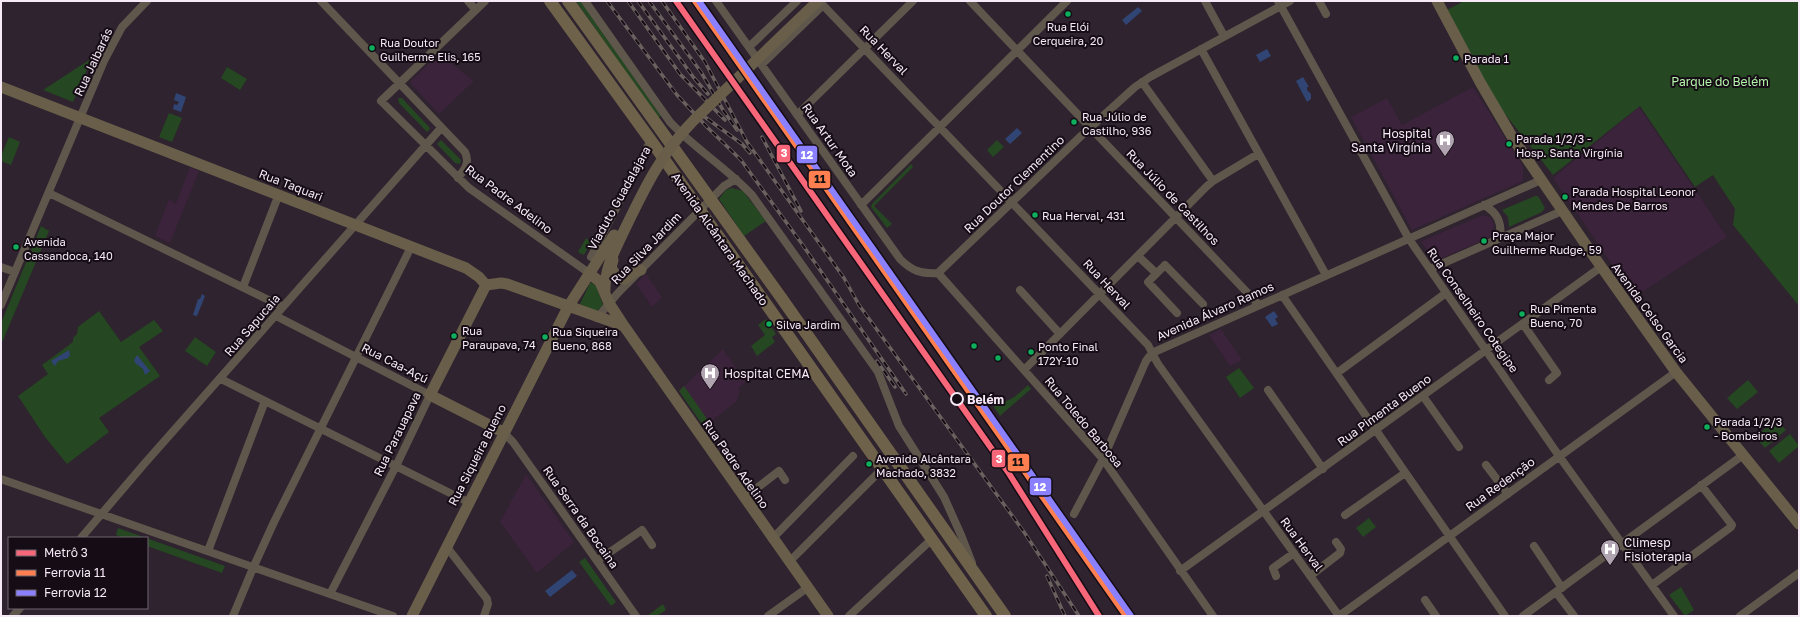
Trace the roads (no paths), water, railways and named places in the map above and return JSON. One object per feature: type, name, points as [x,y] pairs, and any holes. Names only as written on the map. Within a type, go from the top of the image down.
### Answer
[{"type":"highway","name":"Avenida Alcântara Machado","points":[[550,1],[651,140],[986,616]]},
{"type":"highway","name":"Avenida Alcântara Machado","points":[[568,1],[871,425],[977,579],[1005,616]]},
{"type":"main road","name":"Viaduto Guadalajara","points":[[605,291],[605,275],[618,236],[650,165],[691,114],[808,1]]},
{"type":"main road","name":"Avenida Celso Garcia","points":[[1437,1],[1514,140],[1562,211],[1676,372],[1799,524]]},
{"type":"main road","name":"Viaduto Guadalajara","points":[[581,285],[618,236],[649,179],[674,141],[694,120],[820,2]]},
{"type":"main road","name":"Rua Taquari","points":[[1,87],[466,268],[486,284]]},
{"type":"main road","points":[[613,254],[614,257],[611,268],[618,278],[625,279],[636,271],[641,270]]},
{"type":"main road","points":[[590,273],[598,280],[605,291]]},
{"type":"main road","points":[[486,284],[507,284],[597,318],[624,326]]},
{"type":"main road","name":"Rua Parauapava","points":[[430,395],[486,284]]},
{"type":"main road","name":"Rua Siqueira Bueno","points":[[412,616],[503,432],[581,285]]},
{"type":"main road","name":"Rua Padre Adelino","points":[[605,291],[609,303],[624,326],[772,539],[828,616]]},
{"type":"main road","name":"Rua Caa-Açú","points":[[430,395],[503,432]]},
{"type":"street","name":"Rua Jaibarás","points":[[1,305],[81,118],[101,67],[116,37],[129,18],[147,1]]},
{"type":"street","points":[[322,1],[465,152],[467,157],[467,166],[458,178]]},
{"type":"street","points":[[468,1],[476,10]]},
{"type":"street","points":[[399,83],[485,1]]},
{"type":"street","name":"Avenida Alcântara Machado","points":[[585,1],[670,122],[685,138],[736,180],[760,206],[878,372],[899,426],[936,485],[952,514],[977,579]]},
{"type":"street","name":"Rua Artur Mota","points":[[717,1],[896,254],[906,266],[916,272],[938,272]]},
{"type":"street","points":[[750,47],[797,1]]},
{"type":"street","points":[[797,114],[913,1]]},
{"type":"street","name":"Rua Júlio de Castilhos","points":[[970,1],[1259,305]]},
{"type":"street","points":[[861,205],[1067,1]]},
{"type":"street","points":[[1205,1],[1224,36]]},
{"type":"street","name":"Rua Doutor Clementino","points":[[938,272],[1090,128],[1142,82],[1280,4],[1290,1]]},
{"type":"street","points":[[1319,1],[1326,14]]},
{"type":"street","points":[[762,64],[820,2]]},
{"type":"street","name":"Rua Herval","points":[[820,2],[1012,201],[1148,345],[1152,353],[1339,616]]},
{"type":"street","name":"Rua Conselheiro Cotegipe","points":[[1280,4],[1409,239],[1559,456],[1674,616]]},
{"type":"street","points":[[1200,49],[1326,275]]},
{"type":"street","points":[[1142,82],[1213,181]]},
{"type":"street","name":"Rua Padre Adelino","points":[[399,83],[381,101],[458,178],[469,188],[590,273]]},
{"type":"street","name":"Rua Sapucaia","points":[[83,537],[441,128]]},
{"type":"street","points":[[591,257],[651,140]]},
{"type":"street","points":[[1024,370],[1138,256],[1174,217],[1213,181],[1258,154]]},
{"type":"street","name":"Rua Silva Jardim","points":[[597,318],[609,303],[724,186],[736,180]]},
{"type":"street","name":"Avenida Álvaro Ramos","points":[[1074,514],[1103,459],[1146,360],[1152,353],[1541,180]]},
{"type":"street","points":[[49,193],[283,307]]},
{"type":"street","points":[[243,287],[279,194]]},
{"type":"street","points":[[1484,205],[1498,218],[1500,224],[1500,238]]},
{"type":"street","points":[[1430,269],[1562,211]]},
{"type":"street","points":[[233,616],[252,568],[320,428],[411,247]]},
{"type":"street","points":[[1138,256],[1156,273]]},
{"type":"street","points":[[574,263],[580,274],[581,285]]},
{"type":"street","points":[[1176,313],[1148,282],[1166,265],[1203,304]]},
{"type":"street","points":[[1,267],[15,272]]},
{"type":"street","name":"Rua Pimenta Bueno","points":[[1180,571],[1601,267]]},
{"type":"street","name":"Rua Toledo Barbosa","points":[[938,272],[1103,459],[1180,571],[1213,616]]},
{"type":"street","points":[[1020,290],[1060,334]]},
{"type":"street","points":[[1337,373],[1446,293]]},
{"type":"street","points":[[1282,295],[1505,616]]},
{"type":"street","name":"Rua Caa-Açú","points":[[276,316],[355,358],[430,395]]},
{"type":"street","points":[[1523,324],[1557,373],[1549,380]]},
{"type":"street","name":"Rua Redenção","points":[[1339,616],[1676,372]]},
{"type":"street","points":[[221,379],[468,502]]},
{"type":"street","points":[[1268,390],[1322,469]]},
{"type":"street","name":"Rua Parauapava","points":[[330,594],[396,466],[430,395]]},
{"type":"street","points":[[1423,396],[1459,447]]},
{"type":"street","points":[[208,551],[265,401]]},
{"type":"street","name":"Rua Serra da Bocaina","points":[[503,432],[513,442],[636,616]]},
{"type":"street","points":[[1523,616],[1743,455]]},
{"type":"street","points":[[772,539],[853,456]]},
{"type":"street","points":[[1486,465],[1508,494]]},
{"type":"street","points":[[789,562],[882,468]]},
{"type":"street","points":[[744,498],[779,471],[785,480]]},
{"type":"street","points":[[1345,515],[1405,472]]},
{"type":"street","points":[[1,480],[392,616]]},
{"type":"street","points":[[1652,585],[1732,525],[1701,485]]},
{"type":"street","points":[[597,561],[642,530],[652,545]]},
{"type":"street","points":[[849,616],[932,539]]},
{"type":"street","points":[[1310,576],[1340,551],[1336,542]]},
{"type":"street","points":[[446,546],[487,598],[488,604],[484,616]]},
{"type":"street","points":[[1534,546],[1574,616]]},
{"type":"street","points":[[1276,576],[1273,568],[1294,553]]},
{"type":"street","points":[[1740,616],[1799,573]]},
{"type":"street","points":[[768,616],[807,588]]},
{"type":"street","points":[[1425,600],[1436,616]]},
{"type":"water","points":[[1138,7],[1142,11],[1126,25],[1122,20]]},
{"type":"water","points":[[1267,49],[1271,56],[1260,62],[1256,55]]},
{"type":"water","points":[[1303,77],[1309,87],[1307,87],[1307,90],[1311,94],[1311,99],[1307,102],[1296,81]]},
{"type":"water","points":[[176,93],[186,97],[181,112],[173,109],[174,104],[177,105],[179,102],[174,100]]},
{"type":"water","points":[[1017,128],[1022,133],[1010,144],[1005,139]]},
{"type":"water","points":[[202,294],[205,296],[197,316],[193,315],[198,299],[200,299]]},
{"type":"water","points":[[1274,311],[1278,317],[1275,319],[1278,324],[1272,327],[1265,317]]},
{"type":"water","points":[[69,350],[70,355],[68,358],[58,361],[55,366],[51,361]]},
{"type":"water","points":[[137,355],[150,371],[145,375],[143,369],[135,363],[134,360]]},
{"type":"water","points":[[572,570],[577,576],[550,597],[545,591]]},
{"type":"railway","points":[[607,1],[677,95],[741,160],[802,244],[906,394]]},
{"type":"railway","points":[[628,1],[680,74],[725,120]]},
{"type":"railway","points":[[638,1],[694,78],[708,94]]},
{"type":"railway","points":[[649,1],[701,72],[723,110],[737,130]]},
{"type":"railway","points":[[662,1],[705,62],[747,142],[844,278],[859,305],[1024,532],[1079,616]]},
{"type":"railway","points":[[698,112],[742,144],[750,153]]},
{"type":"railway","points":[[762,137],[801,211]]},
{"type":"railway","points":[[877,361],[895,387]]},
{"type":"railway","points":[[1047,576],[1065,616]]},
{"type":"metro line","name":"3","points":[[676,1],[1008,472],[1099,616]]},
{"type":"rail line","name":"11","points":[[695,1],[1126,616]]},
{"type":"rail line","name":"12","points":[[699,1],[1131,616]]},
{"type":"place","name":"Rua Elói Cerqueira, 20","points":[[1068,14]]},
{"type":"place","name":"Rua Doutor Guilherme Elis, 165","points":[[372,48]]},
{"type":"place","name":"Parada 1","points":[[1456,58]]},
{"type":"place","name":"Rua Júlio de Castilho, 936","points":[[1074,122]]},
{"type":"place","name":"Parada 1/2/3 - Hosp. Santa Virgínia","points":[[1509,144]]},
{"type":"place","name":"Hospital Santa Virgínia","points":[[1445,157]]},
{"type":"place","name":"Parada Hospital Leonor Mendes De Barros","points":[[1565,197]]},
{"type":"place","name":"Rua Herval, 431","points":[[1035,215]]},
{"type":"place","name":"Praça Major Guilherme Rudge, 59","points":[[1484,241]]},
{"type":"place","name":"Avenida Cassandoca, 140","points":[[16,247]]},
{"type":"place","name":"Rua Pimenta Bueno, 70","points":[[1522,314]]},
{"type":"place","name":"Silva Jardim","points":[[769,324]]},
{"type":"place","name":"Rua Paraupava, 74","points":[[454,336]]},
{"type":"place","name":"Rua Siqueira Bueno, 868","points":[[545,337]]},
{"type":"place","name":"Ponto Final 172Y-10","points":[[1031,352]]},
{"type":"place","name":"Hospital CEMA","points":[[710,390]]},
{"type":"place","name":"Belém","points":[[957,399]]},
{"type":"place","name":"Parada 1/2/3 - Bombeiros","points":[[1707,427]]},
{"type":"place","name":"Avenida Alcântara Machado, 3832","points":[[869,464]]},
{"type":"place","name":"Climesp Fisioterapia","points":[[1610,566]]},
{"type":"park label","name":"Parque do Belém","points":[[1720,81]]}]
